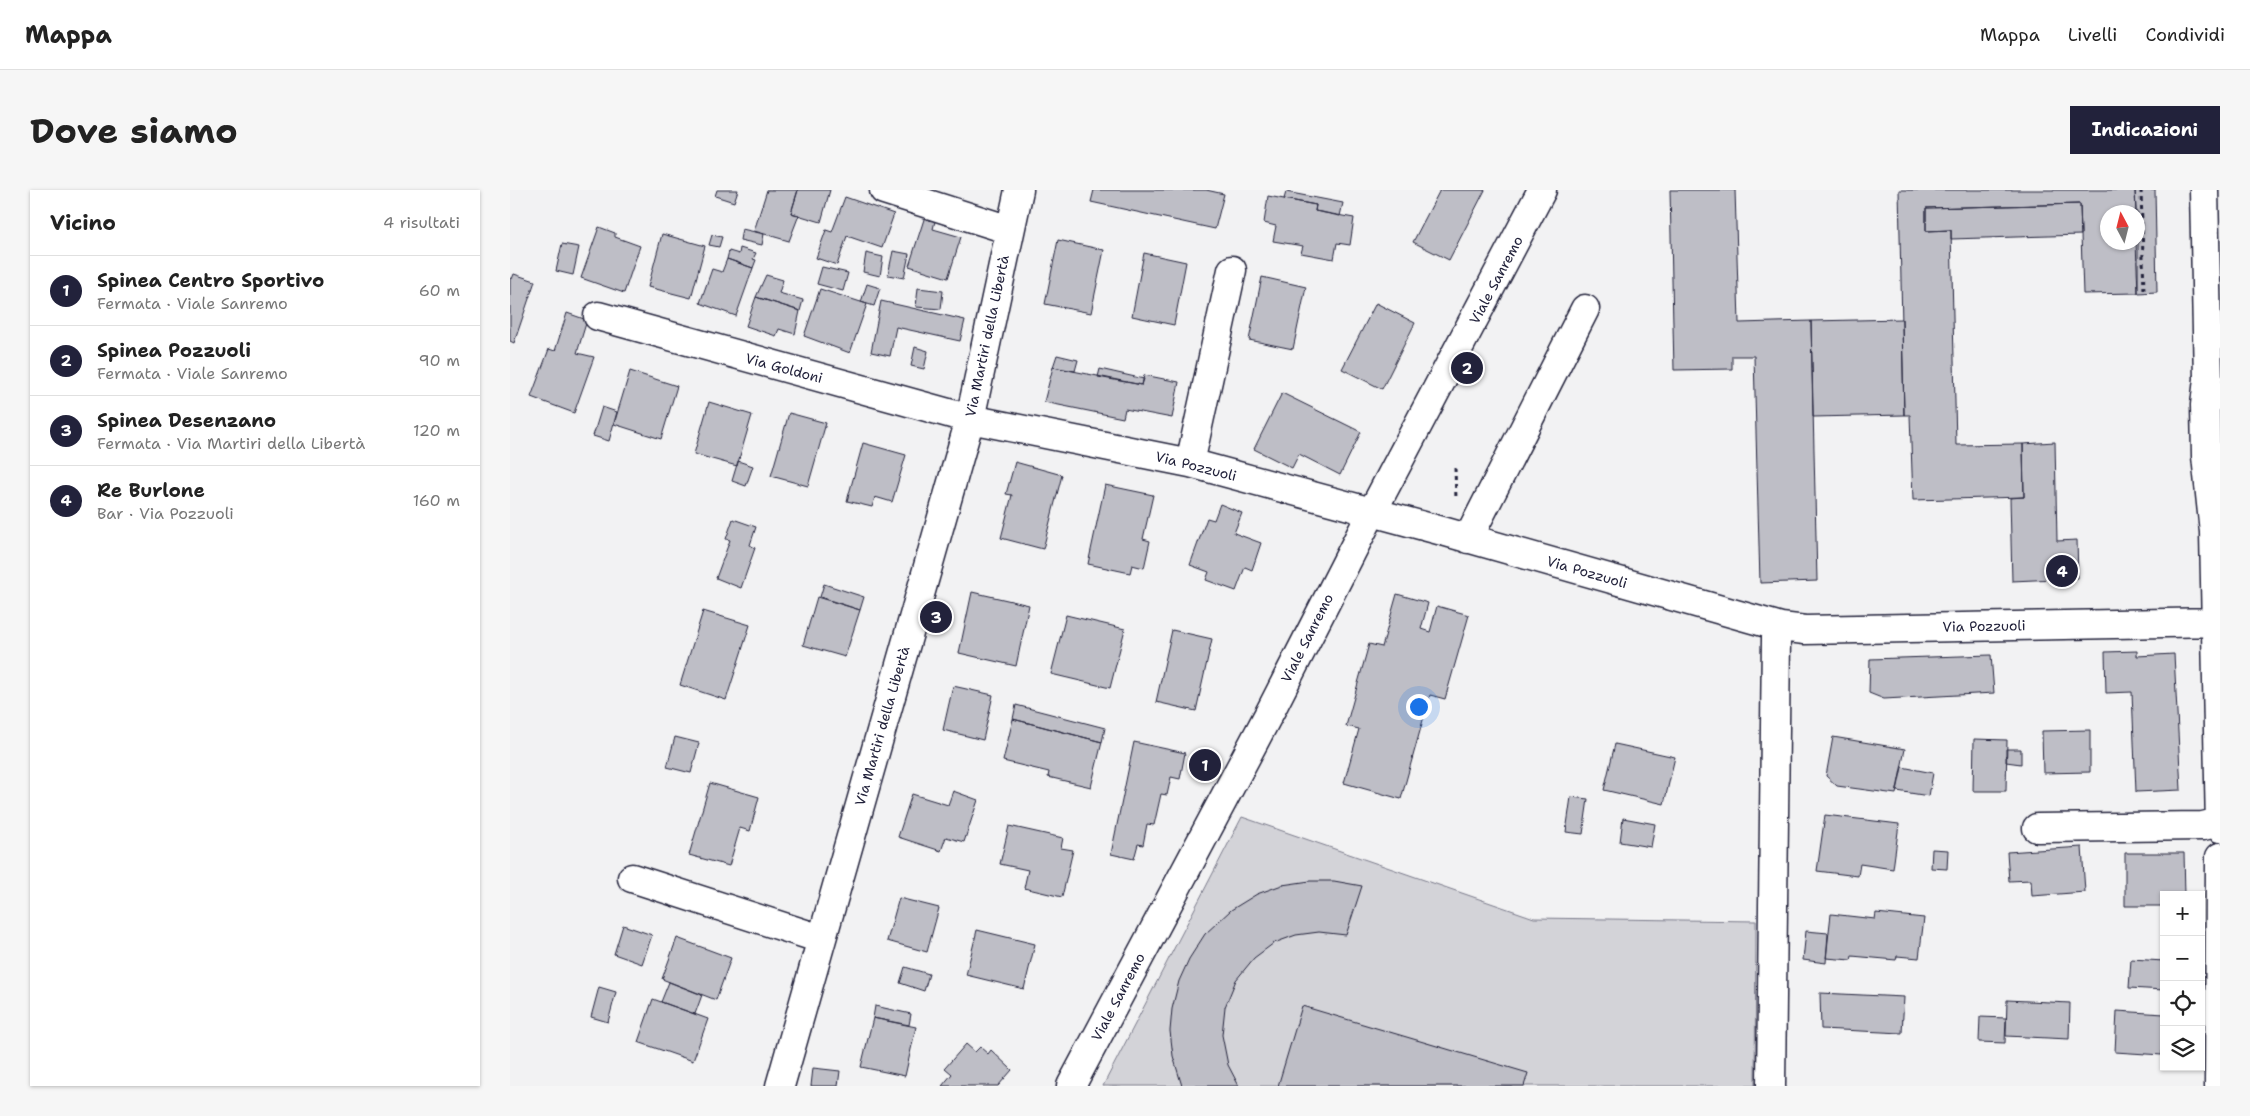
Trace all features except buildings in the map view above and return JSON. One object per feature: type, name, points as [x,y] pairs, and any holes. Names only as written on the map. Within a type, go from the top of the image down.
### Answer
[{"type":"street","points":[[884,190],[1010,230]]},
{"type":"street","name":"Via Martiri della Libertà","points":[[780,1086],[970,419],[1018,190]]},
{"type":"street","name":"Viale Sanremo","points":[[1071,1086],[1542,190]]},
{"type":"street","points":[[2204,190],[2208,379],[2205,405],[2206,456],[2214,532],[2220,828]]},
{"type":"street","points":[[1190,462],[1232,270]]},
{"type":"street","points":[[1468,539],[1584,309]]},
{"type":"street","name":"Via Goldoni","points":[[598,316],[970,419]]},
{"type":"street","points":[[2208,379],[2220,410]]},
{"type":"street","name":"Via Pozzuoli","points":[[970,419],[1190,462],[1781,627],[1815,630],[2216,622]]},
{"type":"street","points":[[2214,532],[2220,498]]},
{"type":"street","points":[[1772,1086],[1776,638],[1781,627]]},
{"type":"street","points":[[2037,828],[2203,826],[2220,822]]},
{"type":"street","points":[[2219,1086],[2220,856]]},
{"type":"street","points":[[632,878],[821,939]]},
{"type":"path","points":[[2141,190],[2144,292]]},
{"type":"path","points":[[1455,468],[1456,501]]},
{"type":"shaded area","points":[[1242,817],[1534,918],[1756,921],[1755,1086],[1103,1086]]},
{"type":"place","name":"Spinea Pozzuoli","points":[[1467,368]]},
{"type":"place","name":"Re Burlone","points":[[2062,571]]},
{"type":"place","name":"Spinea Desenzano","points":[[936,617]]},
{"type":"place","name":"Spinea Centro Sportivo","points":[[1205,765]]}]
